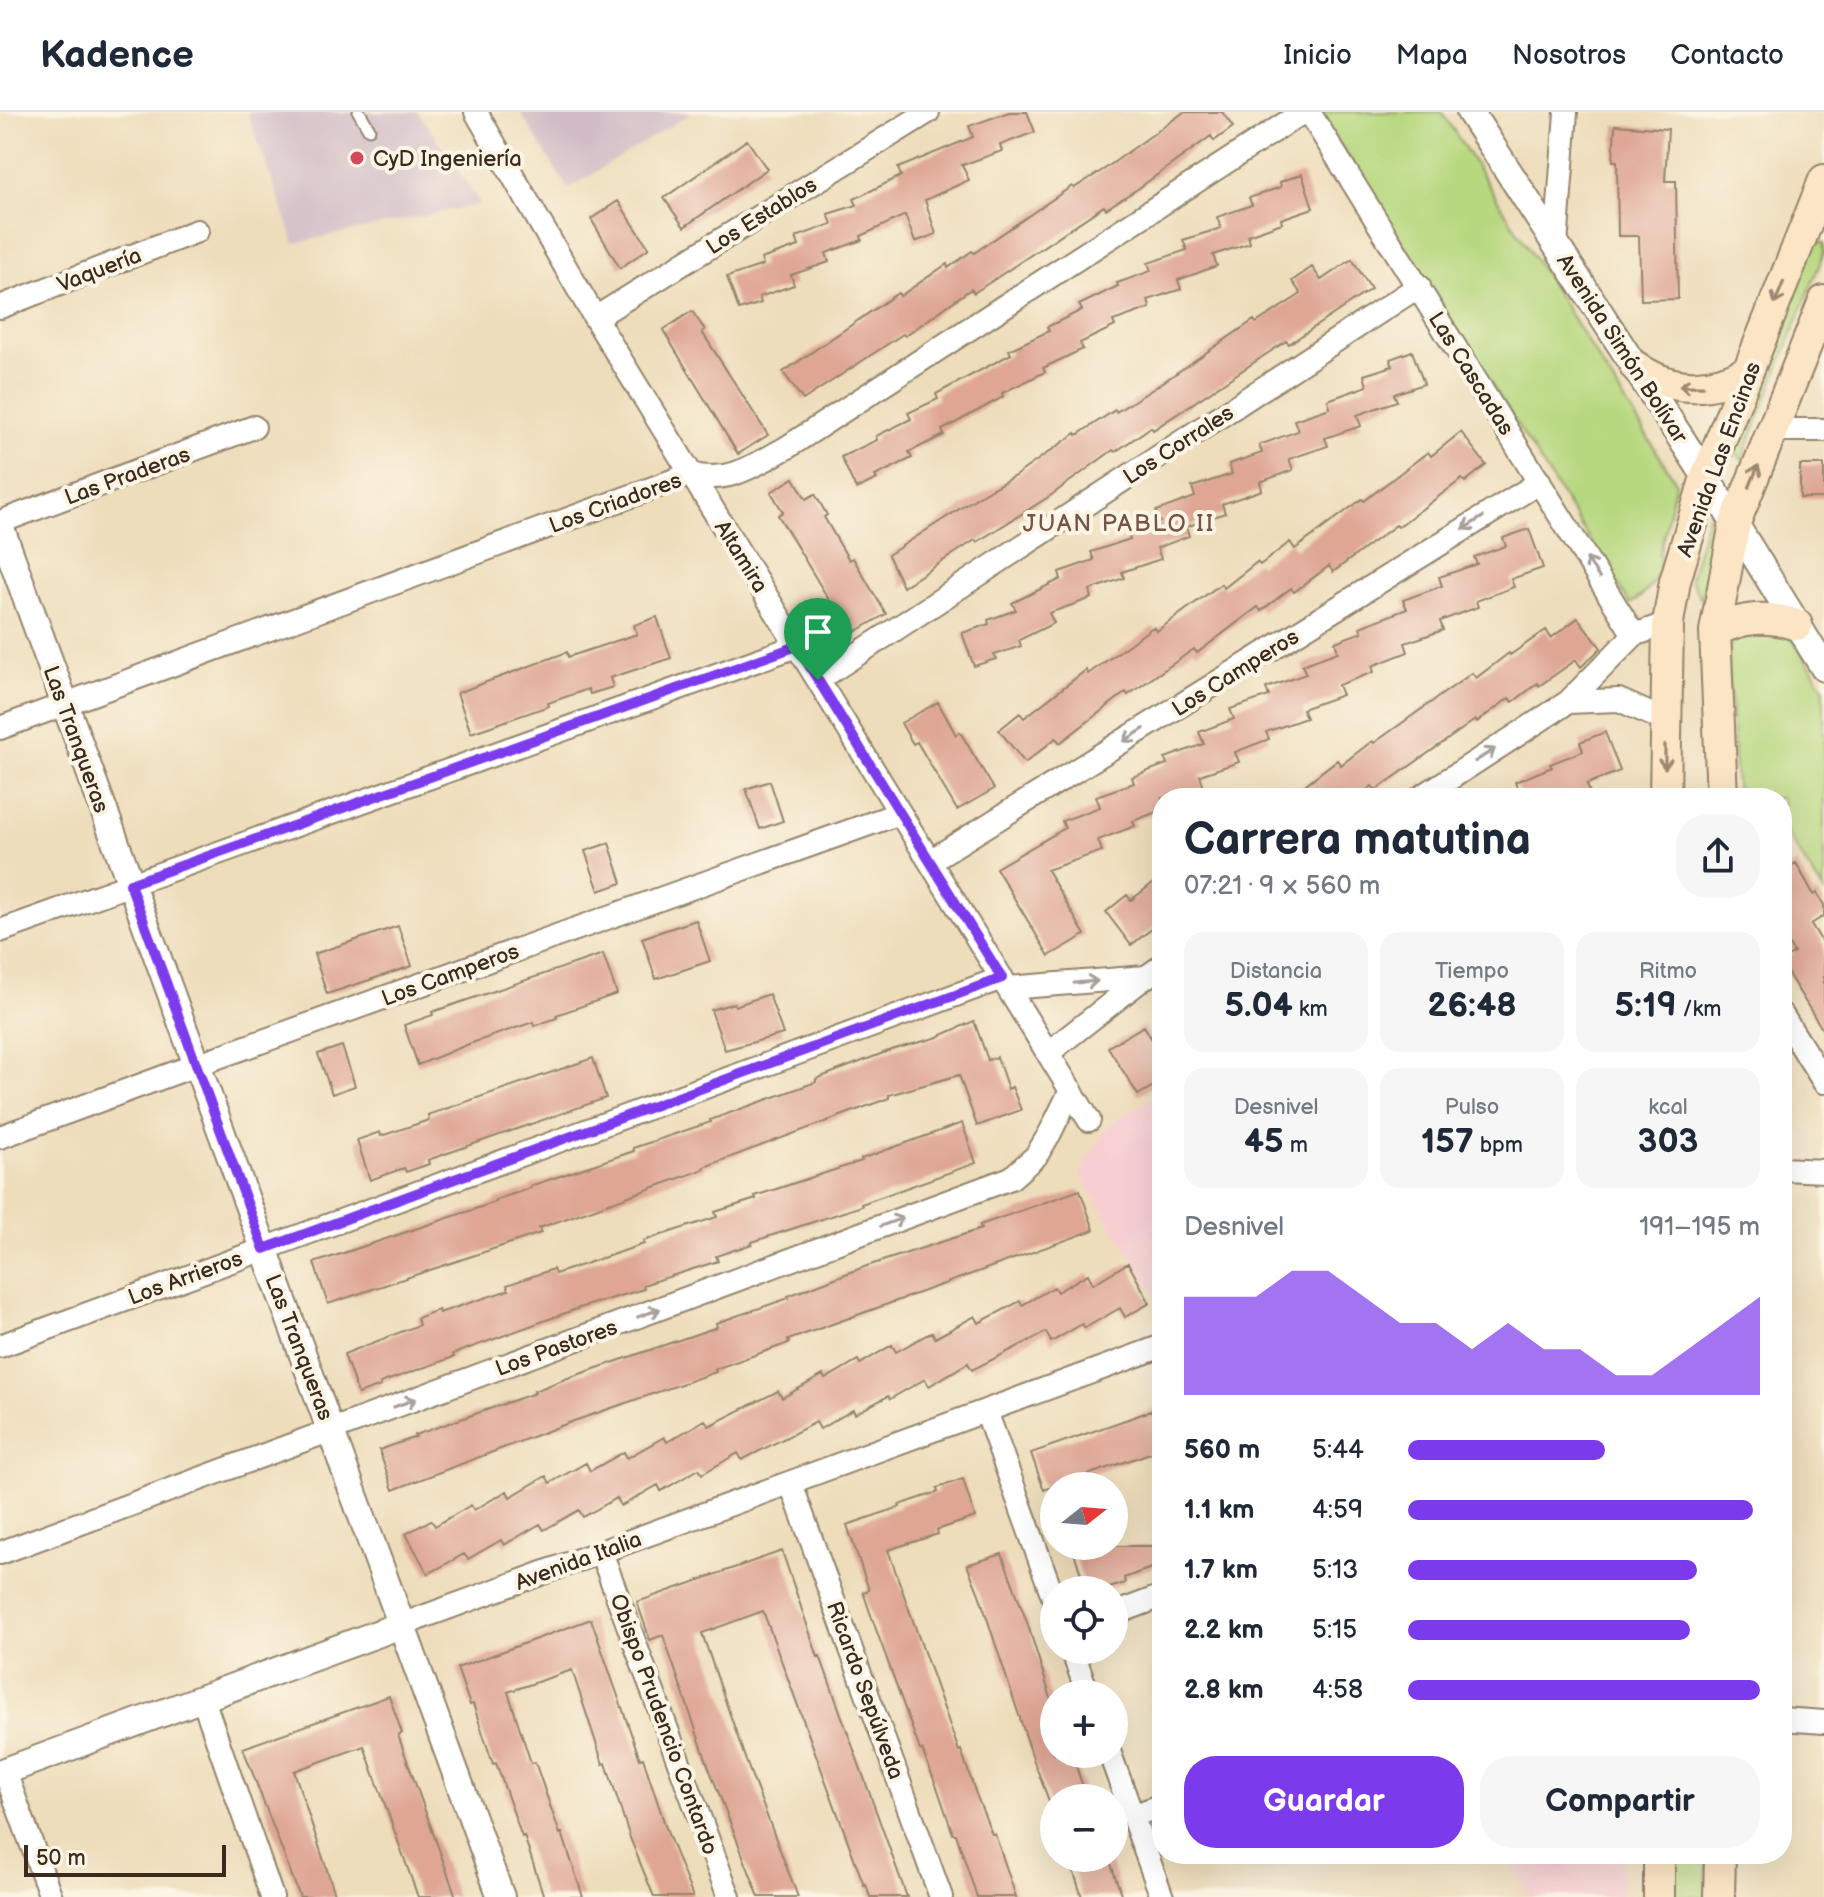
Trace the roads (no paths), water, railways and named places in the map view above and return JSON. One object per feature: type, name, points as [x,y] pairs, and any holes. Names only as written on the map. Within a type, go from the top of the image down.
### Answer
[{"type":"main road","name":"Avenida Las Encinas","points":[[1665,788],[1668,623],[1675,581],[1706,477],[1748,371],[1816,221],[1824,180]]},
{"type":"main road","name":"Avenida Las Encinas","points":[[1722,788],[1715,631],[1735,523],[1824,301]]},
{"type":"main road","points":[[1635,366],[1652,377],[1685,387],[1722,383],[1748,371]]},
{"type":"main road","points":[[1715,631],[1748,618],[1766,618],[1797,625]]},
{"type":"main road","points":[[1659,1864],[1659,1897]]},
{"type":"main road","points":[[1719,1897],[1720,1864]]},
{"type":"street","name":"Altamira","points":[[476,112],[595,318],[1089,1120]]},
{"type":"street","name":"Los Establos","points":[[595,318],[928,112]]},
{"type":"street","name":"Las Cascadas","points":[[1306,112],[1419,286],[1634,635]]},
{"type":"street","name":"Los Criadores","points":[[0,728],[691,474],[705,478],[728,477],[786,448],[1306,112]]},
{"type":"street","name":"Avenida Simón Bolívar","points":[[1470,112],[1706,477],[1824,668]]},
{"type":"street","points":[[1556,246],[1566,112]]},
{"type":"street","name":"Vaquería","points":[[0,307],[197,231]]},
{"type":"street","name":"Los Corrales","points":[[818,680],[1419,286]]},
{"type":"street","name":"Las Praderas","points":[[0,524],[254,427]]},
{"type":"street","points":[[1772,430],[1824,430]]},
{"type":"street","name":"Los Camperos","points":[[930,861],[1540,482]]},
{"type":"street","name":"Las Tranqueras","points":[[0,524],[501,1897]]},
{"type":"street","points":[[1435,788],[1568,702],[1634,635],[1668,623]]},
{"type":"street","points":[[0,931],[797,646]]},
{"type":"street","points":[[1568,702],[1619,700],[1666,721]]},
{"type":"street","name":"Los Camperos","points":[[0,1137],[900,813]]},
{"type":"street","name":"Los Arrieros","points":[[0,1346],[1005,983],[1152,972]]},
{"type":"street","name":"Los Arrieros","points":[[1048,1053],[1152,974]]},
{"type":"street","points":[[1792,1031],[1824,1082]]},
{"type":"street","name":"Los Pastores","points":[[0,1553],[1011,1178],[1036,1156],[1071,1090]]},
{"type":"street","points":[[1792,1169],[1824,1171]]},
{"type":"street","name":"Avenida Italia","points":[[2,1772],[1152,1350]]},
{"type":"street","points":[[986,1411],[1046,1576]]},
{"type":"street","name":"Ricardo Sepúlveda","points":[[791,1484],[941,1897]]},
{"type":"street","name":"Obispo Prudencio Contardo","points":[[601,1552],[729,1897]]},
{"type":"street","points":[[1128,1609],[1152,1600]]},
{"type":"street","points":[[203,1699],[272,1897]]},
{"type":"street","points":[[1792,1720],[1824,1722]]},
{"type":"street","points":[[1115,1768],[1162,1897]]},
{"type":"street","points":[[2,1772],[51,1897]]},
{"type":"street","points":[[1133,1816],[1152,1809]]},
{"type":"lane","points":[[359,112],[369,129]]},
{"type":"place","name":"CyD Ingeniería","points":[[357,158]]},
{"type":"district","name":"JUAN PABLO II","points":[[1119,523]]}]
